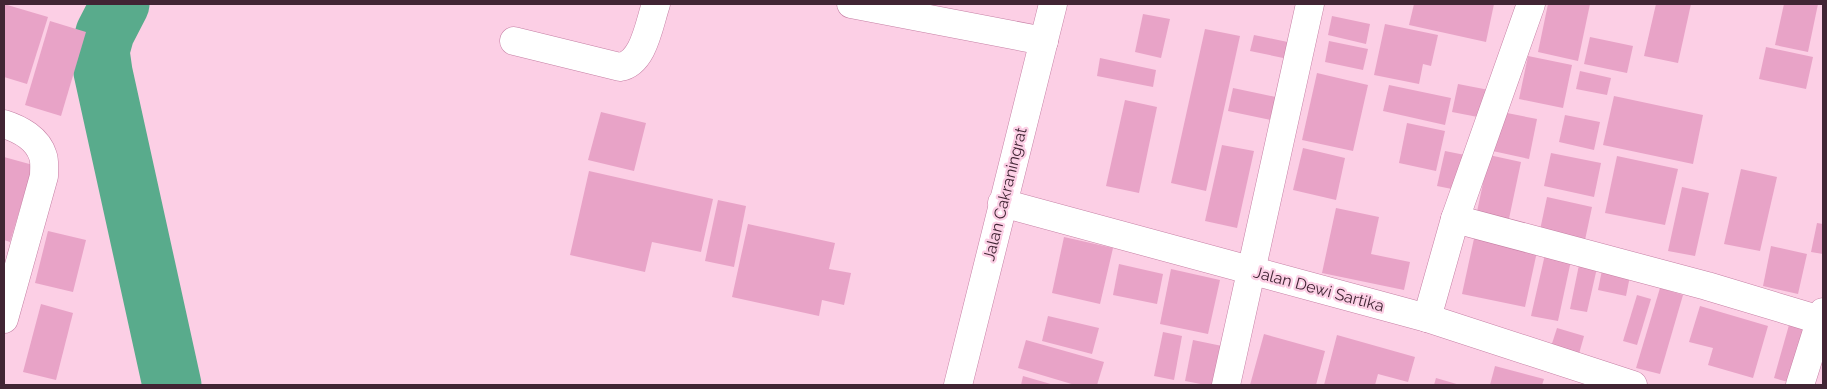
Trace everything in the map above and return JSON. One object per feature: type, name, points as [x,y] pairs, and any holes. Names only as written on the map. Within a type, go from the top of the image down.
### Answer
[{"type":"street","points":[[514,40],[620,67],[628,66],[640,53],[656,4]]},
{"type":"street","points":[[851,4],[1044,41]]},
{"type":"street","name":"Jalan Cakraningrat","points":[[958,385],[1053,4]]},
{"type":"street","points":[[1226,385],[1310,4]]},
{"type":"street","points":[[1427,318],[1455,219],[1532,4]]},
{"type":"street","points":[[4,124],[13,127],[34,140],[44,157],[44,176],[4,319]]},
{"type":"street","name":"Jalan Dewi Sartika","points":[[1002,203],[1427,318],[1621,384]]},
{"type":"street","points":[[1455,219],[1822,316],[1800,385]]},
{"type":"building","points":[[4,4],[48,17],[27,84],[4,77]]},
{"type":"building","points":[[1414,4],[1494,4],[1486,42],[1409,25]]},
{"type":"building","points":[[1548,4],[1590,4],[1578,61],[1538,52]]},
{"type":"building","points":[[1656,4],[1691,4],[1678,63],[1644,56]]},
{"type":"building","points":[[1784,4],[1818,4],[1808,52],[1775,45]]},
{"type":"building","points":[[1143,14],[1170,19],[1161,58],[1135,52]]},
{"type":"building","points":[[1332,16],[1370,24],[1366,44],[1328,35]]},
{"type":"building","points":[[50,21],[86,32],[61,116],[25,105]]},
{"type":"building","points":[[1385,24],[1438,35],[1431,66],[1423,64],[1419,84],[1374,75]]},
{"type":"building","points":[[1205,29],[1240,36],[1206,191],[1171,183]]},
{"type":"building","points":[[1254,35],[1297,44],[1293,60],[1250,51]]},
{"type":"building","points":[[1590,37],[1633,46],[1627,73],[1584,64]]},
{"type":"building","points":[[1329,41],[1368,49],[1363,70],[1325,62]]},
{"type":"building","points":[[1766,47],[1813,57],[1806,89],[1759,79]]},
{"type":"building","points":[[1528,56],[1572,65],[1563,108],[1519,99]]},
{"type":"building","points":[[1100,58],[1156,70],[1153,87],[1097,76]]},
{"type":"building","points":[[1580,71],[1611,78],[1607,95],[1576,89]]},
{"type":"building","points":[[1317,73],[1368,85],[1353,151],[1302,140]]},
{"type":"building","points":[[1458,84],[1489,90],[1483,118],[1452,112]]},
{"type":"building","points":[[1389,85],[1451,98],[1445,125],[1383,111]]},
{"type":"building","points":[[1233,88],[1285,99],[1280,122],[1228,111]]},
{"type":"building","points":[[1614,96],[1703,115],[1693,164],[1603,145]]},
{"type":"building","points":[[1125,100],[1157,107],[1139,193],[1106,186]]},
{"type":"building","points":[[1497,111],[1537,119],[1529,159],[1488,150]]},
{"type":"building","points":[[601,112],[646,123],[634,171],[588,160]]},
{"type":"building","points":[[1565,115],[1600,122],[1594,150],[1559,142]]},
{"type":"building","points":[[1407,123],[1445,131],[1436,171],[1399,163]]},
{"type":"building","points":[[1222,145],[1254,151],[1237,228],[1205,221]]},
{"type":"building","points":[[1303,148],[1345,158],[1336,200],[1293,190]]},
{"type":"building","points":[[1445,151],[1465,155],[1457,190],[1437,186]]},
{"type":"building","points":[[1551,153],[1601,163],[1594,197],[1544,186]]},
{"type":"building","points":[[1489,155],[1521,162],[1507,228],[1475,221]]},
{"type":"building","points":[[1617,156],[1678,169],[1665,225],[1605,213]]},
{"type":"building","points":[[4,157],[33,165],[10,242],[4,240]]},
{"type":"building","points":[[1741,169],[1777,177],[1760,251],[1724,244]]},
{"type":"building","points":[[589,171],[713,199],[701,252],[652,242],[645,272],[570,255]]},
{"type":"building","points":[[1682,187],[1709,193],[1695,256],[1668,251]]},
{"type":"building","points":[[1547,197],[1592,207],[1585,240],[1540,230]]},
{"type":"building","points":[[718,200],[746,206],[734,267],[705,261]]},
{"type":"building","points":[[1336,208],[1379,217],[1371,254],[1410,262],[1404,290],[1322,273]]},
{"type":"building","points":[[1817,223],[1823,224],[1823,254],[1811,252]]},
{"type":"building","points":[[748,224],[835,243],[829,269],[851,273],[844,305],[822,300],[819,316],[732,297]]},
{"type":"building","points":[[48,231],[86,240],[73,292],[35,283]]},
{"type":"building","points":[[1475,234],[1538,247],[1525,307],[1462,294]]},
{"type":"building","points":[[1064,237],[1113,248],[1100,304],[1052,293]]},
{"type":"building","points":[[1771,246],[1807,254],[1798,294],[1763,286]]},
{"type":"building","points":[[1546,250],[1572,256],[1558,321],[1531,316]]},
{"type":"building","points":[[1581,255],[1599,259],[1587,312],[1570,309]]},
{"type":"building","points":[[1119,264],[1163,274],[1157,304],[1113,295]]},
{"type":"building","points":[[1603,265],[1631,271],[1626,296],[1598,290]]},
{"type":"building","points":[[1171,269],[1220,280],[1208,334],[1160,324]]},
{"type":"building","points":[[1660,288],[1683,295],[1660,374],[1636,368]]},
{"type":"building","points":[[1637,295],[1651,299],[1637,345],[1623,341]]},
{"type":"building","points":[[41,304],[73,313],[56,380],[23,372]]},
{"type":"building","points":[[1700,306],[1768,326],[1753,378],[1708,365],[1713,348],[1689,342]]},
{"type":"building","points":[[1048,316],[1099,328],[1092,354],[1042,341]]},
{"type":"building","points":[[1789,325],[1811,331],[1795,384],[1774,378]]},
{"type":"building","points":[[1557,328],[1584,336],[1577,361],[1549,353]]},
{"type":"building","points":[[1163,332],[1182,336],[1174,380],[1154,376]]},
{"type":"building","points":[[1264,334],[1325,351],[1316,385],[1250,385]]},
{"type":"building","points":[[1337,335],[1415,357],[1408,382],[1378,374],[1375,385],[1324,385]]},
{"type":"building","points":[[1026,340],[1104,362],[1097,385],[1075,385],[1018,368]]},
{"type":"building","points":[[1193,340],[1227,347],[1220,385],[1206,385],[1185,381]]},
{"type":"building","points":[[1495,366],[1544,379],[1542,385],[1490,385]]},
{"type":"building","points":[[1023,376],[1054,385],[1021,385]]},
{"type":"building","points":[[1436,378],[1460,385],[1434,385]]},
{"type":"waterway","points":[[120,4],[105,33],[100,51],[172,385]]}]
